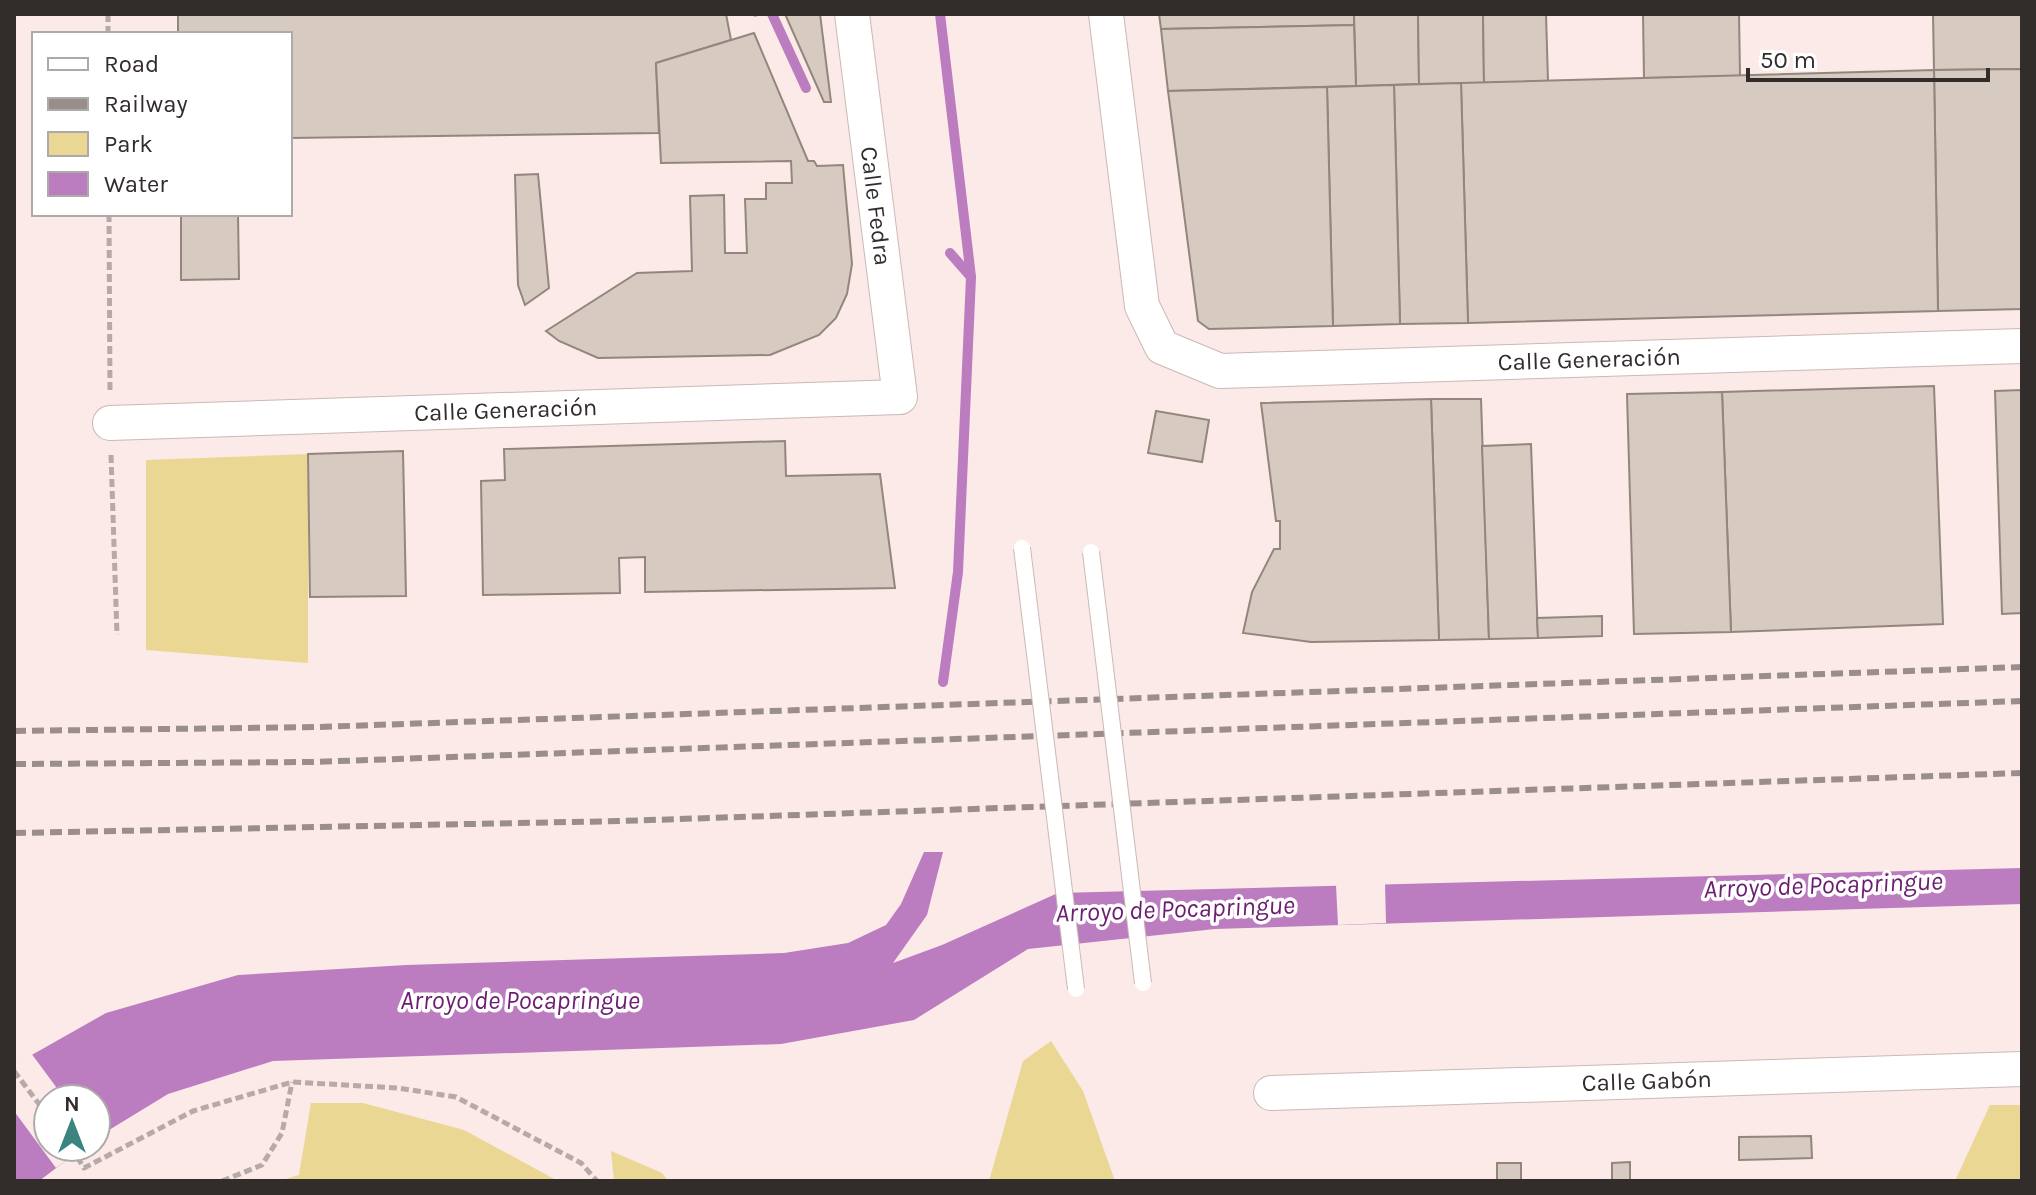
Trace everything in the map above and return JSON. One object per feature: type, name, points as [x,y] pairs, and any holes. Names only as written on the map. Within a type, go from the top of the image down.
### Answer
[{"type":"street","name":"Calle Fedra","points":[[852,14],[900,397]]},
{"type":"street","name":"Calle Generación","points":[[1106,14],[1142,306],[1162,347],[1220,371],[2022,346]]},
{"type":"street","name":"Calle Generación","points":[[110,423],[900,397]]},
{"type":"street","name":"Calle Gabón","points":[[1271,1093],[2022,1069]]},
{"type":"lane","points":[[1022,548],[1076,989]]},
{"type":"lane","points":[[1091,552],[1143,983]]},
{"type":"path","points":[[14,1071],[32,1095]]},
{"type":"path","points":[[222,1181],[262,1165],[282,1133],[292,1082]]},
{"type":"path","points":[[112,1153],[193,1111],[292,1082],[398,1088],[456,1097],[581,1163],[597,1181]]},
{"type":"green space","points":[[308,454],[308,663],[146,650],[146,460]]},
{"type":"green space","points":[[1051,1041],[1083,1091],[1115,1181],[989,1181],[1023,1061]]},
{"type":"green space","points":[[311,1103],[363,1103],[464,1130],[558,1181],[279,1181],[299,1175]]},
{"type":"green space","points":[[1990,1105],[2022,1105],[2022,1181],[1955,1181]]},
{"type":"green space","points":[[611,1151],[662,1173],[668,1181],[614,1181]]},
{"type":"water","name":"Arroyo de Pocapringue","points":[[924,852],[943,852],[927,915],[893,963],[942,945],[1058,893],[2022,868],[2022,904],[1215,929],[1028,949],[914,1020],[781,1044],[273,1061],[168,1094],[112,1128],[112,1083],[32,1083],[32,1163],[63,1163],[39,1181],[14,1181],[14,1065],[106,1013],[238,975],[406,965],[784,953],[848,943],[886,925],[901,904]]},
{"type":"pier","points":[[1385,883],[1386,923],[1338,925],[1336,885]]},
{"type":"pier","points":[[31,1053],[53,1083],[32,1083],[32,1135],[14,1111],[14,1065]]},
{"type":"building","points":[[178,14],[726,14],[731,40],[656,63],[659,133],[292,138],[292,32],[178,32]]},
{"type":"building","points":[[785,14],[820,14],[831,102],[824,102]]},
{"type":"building","points":[[1159,14],[1354,14],[1354,25],[1161,29]]},
{"type":"building","points":[[1354,14],[1418,14],[1419,84],[1356,86]]},
{"type":"building","points":[[1418,14],[1483,14],[1484,83],[1419,84]]},
{"type":"building","points":[[1483,14],[1546,14],[1548,81],[1484,83]]},
{"type":"building","points":[[1643,14],[1739,14],[1740,76],[1644,78]]},
{"type":"building","points":[[1933,14],[2022,14],[2022,69],[1934,70]]},
{"type":"building","points":[[1354,25],[1356,86],[1168,91],[1161,29]]},
{"type":"building","points":[[754,33],[808,161],[814,161],[817,166],[843,165],[852,264],[847,294],[836,318],[819,335],[770,355],[598,358],[559,341],[546,331],[637,273],[692,271],[690,196],[724,195],[725,253],[747,253],[745,199],[766,199],[766,183],[792,183],[791,161],[661,163],[656,63]]},
{"type":"building","points":[[2022,69],[2022,309],[1938,311],[1934,70]]},
{"type":"building","points":[[1934,70],[1938,311],[1468,323],[1461,83]]},
{"type":"building","points":[[1461,83],[1468,323],[1400,324],[1394,85]]},
{"type":"building","points":[[1394,85],[1400,324],[1333,326],[1327,87]]},
{"type":"building","points":[[1327,87],[1333,326],[1209,329],[1198,321],[1168,91]]},
{"type":"building","points":[[538,174],[549,288],[525,305],[518,285],[515,175]]},
{"type":"building","points":[[181,216],[238,216],[239,279],[181,280]]},
{"type":"building","points":[[1934,386],[1943,624],[1731,632],[1722,392]]},
{"type":"building","points":[[2022,390],[2022,613],[2002,614],[1995,391]]},
{"type":"building","points":[[1722,392],[1731,632],[1634,634],[1627,394]]},
{"type":"building","points":[[1431,399],[1481,399],[1489,639],[1439,640]]},
{"type":"building","points":[[1431,399],[1439,640],[1311,642],[1243,633],[1252,592],[1274,549],[1280,549],[1280,521],[1276,521],[1261,403]]},
{"type":"building","points":[[1156,411],[1209,420],[1202,462],[1148,453]]},
{"type":"building","points":[[785,441],[786,476],[880,474],[895,588],[645,592],[645,557],[619,558],[620,593],[483,595],[481,481],[505,480],[504,449]]},
{"type":"building","points":[[1531,444],[1538,638],[1489,639],[1482,446]]},
{"type":"building","points":[[403,451],[406,596],[310,597],[308,454]]},
{"type":"building","points":[[1602,616],[1602,636],[1538,638],[1537,618]]},
{"type":"building","points":[[1811,1136],[1812,1158],[1739,1160],[1739,1137]]},
{"type":"building","points":[[1630,1162],[1630,1181],[1612,1181],[1612,1163]]},
{"type":"building","points":[[1497,1163],[1521,1163],[1521,1181],[1497,1181]]},
{"type":"waterway","points":[[772,14],[806,88]]},
{"type":"waterway","points":[[940,14],[971,277]]},
{"type":"waterway","points":[[943,682],[958,572],[971,277],[950,253]]},
{"type":"railway","points":[[14,731],[318,727],[2022,667]]},
{"type":"railway","points":[[14,764],[313,762],[2022,701]]},
{"type":"railway","points":[[14,833],[622,821],[2022,773]]}]
